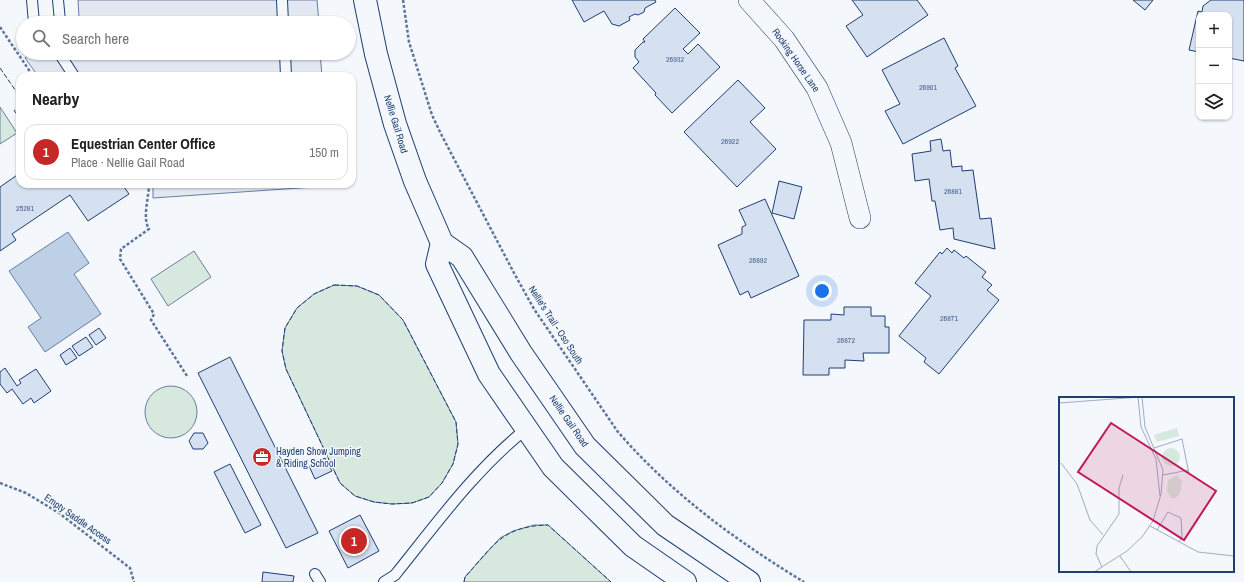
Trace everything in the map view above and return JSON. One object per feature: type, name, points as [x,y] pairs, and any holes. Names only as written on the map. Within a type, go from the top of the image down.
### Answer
[{"type":"street","name":"Nellie Gail Road","points":[[365,0],[376,54],[395,124],[415,181],[442,244],[462,257],[521,353],[585,446],[665,525],[749,582]]},
{"type":"street","name":"Rocking Horse Lane","points":[[749,0],[784,40],[818,88],[841,143],[860,218]]},
{"type":"street","points":[[442,244],[437,264],[489,374],[553,467],[632,546],[685,582]]},
{"type":"lane","points":[[32,0],[33,16]]},
{"type":"lane","points":[[58,0],[60,16]]},
{"type":"lane","points":[[282,0],[283,16]]},
{"type":"lane","points":[[64,60],[71,72]]},
{"type":"lane","points":[[285,60],[286,72]]},
{"type":"lane","points":[[384,582],[394,575],[455,500],[505,446],[526,429]]},
{"type":"path","name":"Nellie's Trail - Oso South","points":[[403,0],[409,42],[432,115],[441,134],[534,309],[618,432],[669,485],[720,528],[804,582]]},
{"type":"path","points":[[0,27],[16,51]]},
{"type":"path","points":[[22,60],[30,72]]},
{"type":"path","points":[[149,188],[146,224],[149,229],[121,249],[120,259],[154,314],[151,320],[187,376]]},
{"type":"path","name":"Empty Saddle Access","points":[[0,483],[26,493],[59,513],[130,568],[134,582]]},
{"type":"shaded area","points":[[78,0],[317,0],[318,16],[79,16]]},
{"type":"shaded area","points":[[26,60],[321,60],[322,72],[35,72]]},
{"type":"shaded area","points":[[0,107],[16,134],[0,144]]},
{"type":"shaded area","points":[[153,188],[300,188],[153,198]]},
{"type":"shaded area","points":[[194,251],[211,277],[168,306],[151,279]]},
{"type":"shaded area","points":[[334,285],[357,286],[379,295],[403,320],[456,422],[458,444],[453,464],[442,483],[429,497],[412,503],[392,504],[374,502],[355,496],[340,483],[286,369],[282,351],[285,328],[297,308],[314,294]]},
{"type":"shaded area","points":[[166,386],[176,386],[190,393],[197,407],[197,417],[190,431],[176,438],[166,438],[156,434],[149,427],[145,417],[145,407],[149,397],[156,390]]},
{"type":"shaded area","points":[[534,525],[548,525],[611,582],[464,582],[465,577],[500,538],[513,531]]},
{"type":"water","points":[[68,232],[89,263],[74,274],[101,314],[45,352],[28,327],[41,318],[9,271]]},
{"type":"building","points":[[572,0],[655,0],[656,2],[645,8],[644,12],[629,17],[630,20],[619,26],[612,24],[604,11],[584,22]]},
{"type":"building","points":[[852,0],[917,0],[928,15],[867,57],[846,26],[863,15]]},
{"type":"building","points":[[1133,0],[1153,0],[1145,10]]},
{"type":"building","points":[[1211,0],[1244,0],[1244,61],[1232,59],[1232,12],[1202,12],[1203,6]]},
{"type":"building","points":[[675,8],[700,33],[683,49],[688,54],[698,44],[720,67],[672,113],[633,68],[639,62],[635,57],[635,50],[643,42],[645,42],[643,39]]},
{"type":"building","points":[[1196,20],[1196,51],[1189,50]]},
{"type":"building","points":[[944,38],[958,66],[955,68],[976,106],[903,144],[885,111],[900,104],[882,70]]},
{"type":"building","points":[[738,80],[765,108],[750,122],[776,149],[737,187],[684,132]]},
{"type":"building","points":[[941,139],[943,151],[950,150],[952,167],[962,166],[962,171],[973,170],[980,219],[991,218],[995,249],[954,239],[953,228],[940,230],[935,201],[932,201],[929,179],[915,181],[912,154],[931,151],[930,141]]},
{"type":"building","points":[[16,176],[16,188],[125,188],[129,194],[88,221],[70,195],[12,234],[16,240],[0,251],[0,187]]},
{"type":"building","points":[[779,181],[802,187],[794,219],[772,213]]},
{"type":"building","points":[[765,199],[799,276],[751,298],[748,291],[740,295],[718,245],[742,234],[742,227],[746,225],[739,210]]},
{"type":"building","points":[[947,248],[952,253],[954,250],[964,258],[966,256],[986,272],[982,277],[992,285],[987,290],[999,300],[939,374],[924,362],[926,358],[899,336],[931,296],[915,283],[940,252],[942,254]]},
{"type":"building","points":[[844,307],[871,307],[871,316],[885,316],[885,327],[889,327],[889,353],[863,353],[864,361],[845,360],[845,368],[829,368],[829,375],[803,375],[804,320],[831,320],[831,314],[844,315]]},
{"type":"building","points":[[99,328],[106,338],[96,345],[89,335]]},
{"type":"building","points":[[86,337],[93,347],[79,356],[72,346]]},
{"type":"building","points":[[70,348],[77,358],[66,365],[60,355]]},
{"type":"building","points":[[230,357],[318,533],[286,548],[198,373]]},
{"type":"building","points":[[5,368],[17,386],[21,383],[19,380],[36,369],[51,391],[34,403],[31,398],[23,404],[12,389],[7,393],[0,384],[0,372]]},
{"type":"building","points":[[194,433],[203,433],[208,443],[203,449],[193,449],[189,441]]},
{"type":"building","points":[[325,458],[332,471],[315,479],[309,466]]},
{"type":"building","points":[[230,464],[261,525],[245,533],[214,472]]},
{"type":"building","points":[[360,515],[379,551],[348,568],[329,531]]},
{"type":"building","points":[[263,572],[294,576],[293,582],[262,582]]},
{"type":"fence","points":[[0,68],[16,91]]},
{"type":"fence","points":[[16,109],[14,110],[16,113]]},
{"type":"fence","points":[[334,285],[357,286],[379,295],[403,320],[456,422],[458,444],[453,464],[442,483],[429,497],[412,503],[392,504],[374,502],[355,496],[340,483],[286,369],[282,351],[285,328],[297,308],[314,294],[334,285]]},
{"type":"fence","points":[[464,582],[465,577],[491,547],[500,540],[520,529],[532,526],[548,525],[611,582]]},
{"type":"place","name":"Hayden Show Jumping & Riding School","points":[[262,457]]},
{"type":"place","name":"Equestrian Center Office","points":[[354,541]]}]
